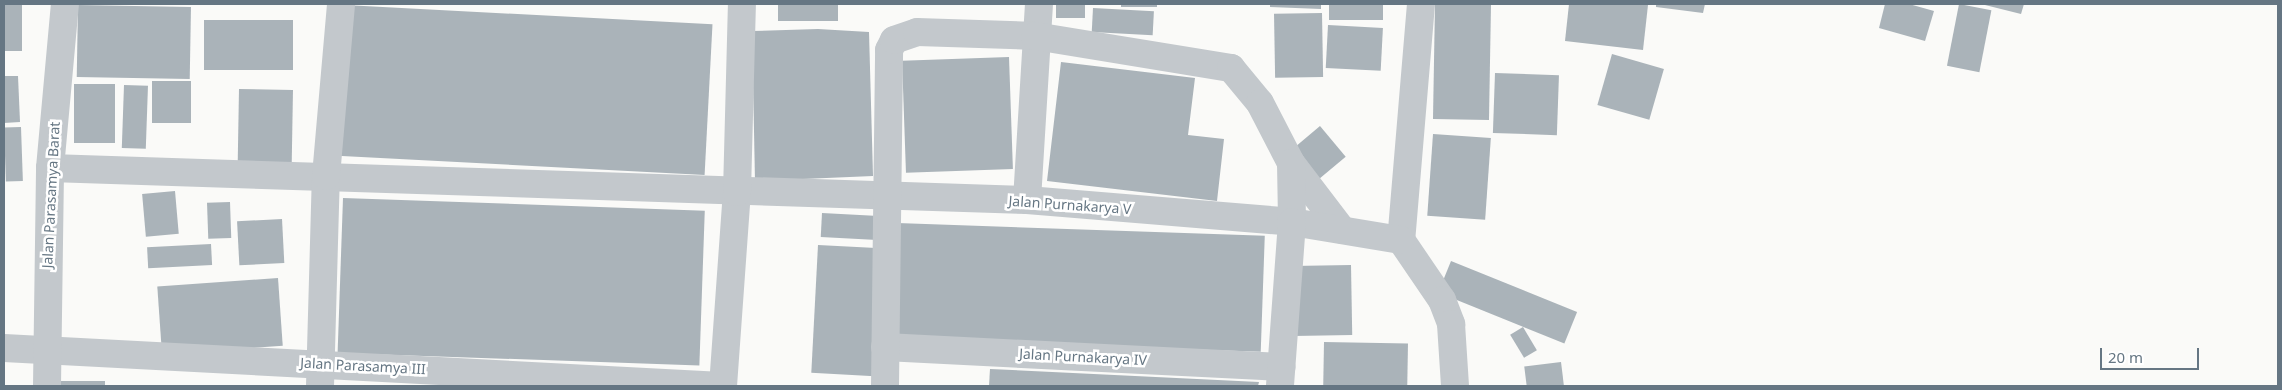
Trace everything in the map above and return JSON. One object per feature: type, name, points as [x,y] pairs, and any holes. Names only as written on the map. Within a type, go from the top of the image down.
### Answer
[{"type":"street","name":"Jalan Parasamya Barat","points":[[47,386],[50,168],[65,4]]},
{"type":"street","points":[[321,375],[326,176],[340,4]]},
{"type":"street","points":[[723,386],[737,192],[742,4]]},
{"type":"street","points":[[1027,200],[1038,4]]},
{"type":"street","points":[[1421,4],[1401,240],[1442,300],[1451,324],[1455,386]]},
{"type":"street","points":[[885,386],[890,197],[889,50],[894,40],[917,32],[1035,36],[1231,68],[1260,103],[1291,163],[1342,230]]},
{"type":"street","points":[[1281,376],[1292,222],[1291,163]]},
{"type":"street","name":"Jalan Purnakarya V","points":[[50,168],[1027,200],[1292,222],[1401,240]]},
{"type":"street","name":"Jalan Purnakarya IV","points":[[885,347],[1281,376]]},
{"type":"street","name":"Jalan Parasamya III","points":[[4,348],[48,349],[321,375],[723,386]]},
{"type":"building","points":[[4,4],[22,4],[22,51],[4,51]]},
{"type":"building","points":[[778,4],[838,4],[838,21],[778,21]]},
{"type":"building","points":[[1056,4],[1085,4],[1085,18],[1056,18]]},
{"type":"building","points":[[1121,4],[1157,4],[1157,7],[1121,7]]},
{"type":"building","points":[[1270,4],[1321,4],[1321,9],[1270,7]]},
{"type":"building","points":[[1329,4],[1383,4],[1383,20],[1329,20]]},
{"type":"building","points":[[1435,4],[1491,5],[1489,120],[1433,119]]},
{"type":"building","points":[[1569,4],[1648,5],[1643,50],[1565,41]]},
{"type":"building","points":[[1656,4],[1705,4],[1703,13],[1656,7]]},
{"type":"building","points":[[1885,4],[1909,4],[1934,11],[1925,41],[1879,28]]},
{"type":"building","points":[[1959,4],[1991,10],[1979,72],[1947,66]]},
{"type":"building","points":[[1981,4],[2024,4],[2021,14]]},
{"type":"building","points":[[78,5],[191,7],[190,79],[77,77]]},
{"type":"building","points":[[345,5],[712,24],[705,175],[337,156]]},
{"type":"building","points":[[1093,8],[1154,11],[1153,35],[1092,32]]},
{"type":"building","points":[[1322,13],[1323,77],[1275,78],[1274,14]]},
{"type":"building","points":[[204,20],[293,20],[293,70],[204,70]]},
{"type":"building","points":[[1328,25],[1383,28],[1381,71],[1326,68]]},
{"type":"building","points":[[818,29],[869,32],[873,176],[755,181],[752,31]]},
{"type":"building","points":[[1612,54],[1664,69],[1649,120],[1597,105]]},
{"type":"building","points":[[1009,57],[1013,169],[906,173],[902,61]]},
{"type":"building","points":[[1061,62],[1195,78],[1188,135],[1224,139],[1217,201],[1047,181]]},
{"type":"building","points":[[1495,73],[1559,75],[1557,135],[1493,133]]},
{"type":"building","points":[[4,76],[18,76],[20,122],[4,123]]},
{"type":"building","points":[[152,81],[191,81],[191,123],[152,123]]},
{"type":"building","points":[[74,84],[115,84],[115,143],[74,143]]},
{"type":"building","points":[[124,85],[148,86],[146,149],[122,148]]},
{"type":"building","points":[[239,89],[293,90],[292,167],[238,166]]},
{"type":"building","points":[[1320,126],[1346,157],[1318,180],[1292,149]]},
{"type":"building","points":[[21,127],[23,181],[6,182],[4,128]]},
{"type":"building","points":[[1433,134],[1491,138],[1485,220],[1427,216]]},
{"type":"building","points":[[175,191],[179,234],[146,237],[142,194]]},
{"type":"building","points":[[343,198],[705,211],[699,366],[338,353]]},
{"type":"building","points":[[230,202],[231,238],[208,239],[207,203]]},
{"type":"building","points":[[822,213],[888,216],[887,240],[821,237]]},
{"type":"building","points":[[282,219],[284,263],[239,265],[237,221]]},
{"type":"building","points":[[897,223],[1265,236],[1261,352],[893,339]]},
{"type":"building","points":[[211,244],[212,265],[148,268],[147,247]]},
{"type":"building","points":[[818,245],[886,249],[879,376],[811,373]]},
{"type":"building","points":[[1451,261],[1577,312],[1564,343],[1438,293]]},
{"type":"building","points":[[1351,265],[1352,335],[1293,336],[1292,266]]},
{"type":"building","points":[[278,278],[283,346],[162,354],[157,286]]},
{"type":"building","points":[[1523,327],[1537,350],[1524,358],[1510,335]]},
{"type":"building","points":[[1324,342],[1408,343],[1407,386],[1323,386]]},
{"type":"building","points":[[1561,362],[1564,386],[1527,386],[1524,367]]},
{"type":"building","points":[[990,369],[1259,382],[1258,386],[989,386]]},
{"type":"building","points":[[61,381],[105,381],[105,386],[61,386]]}]
